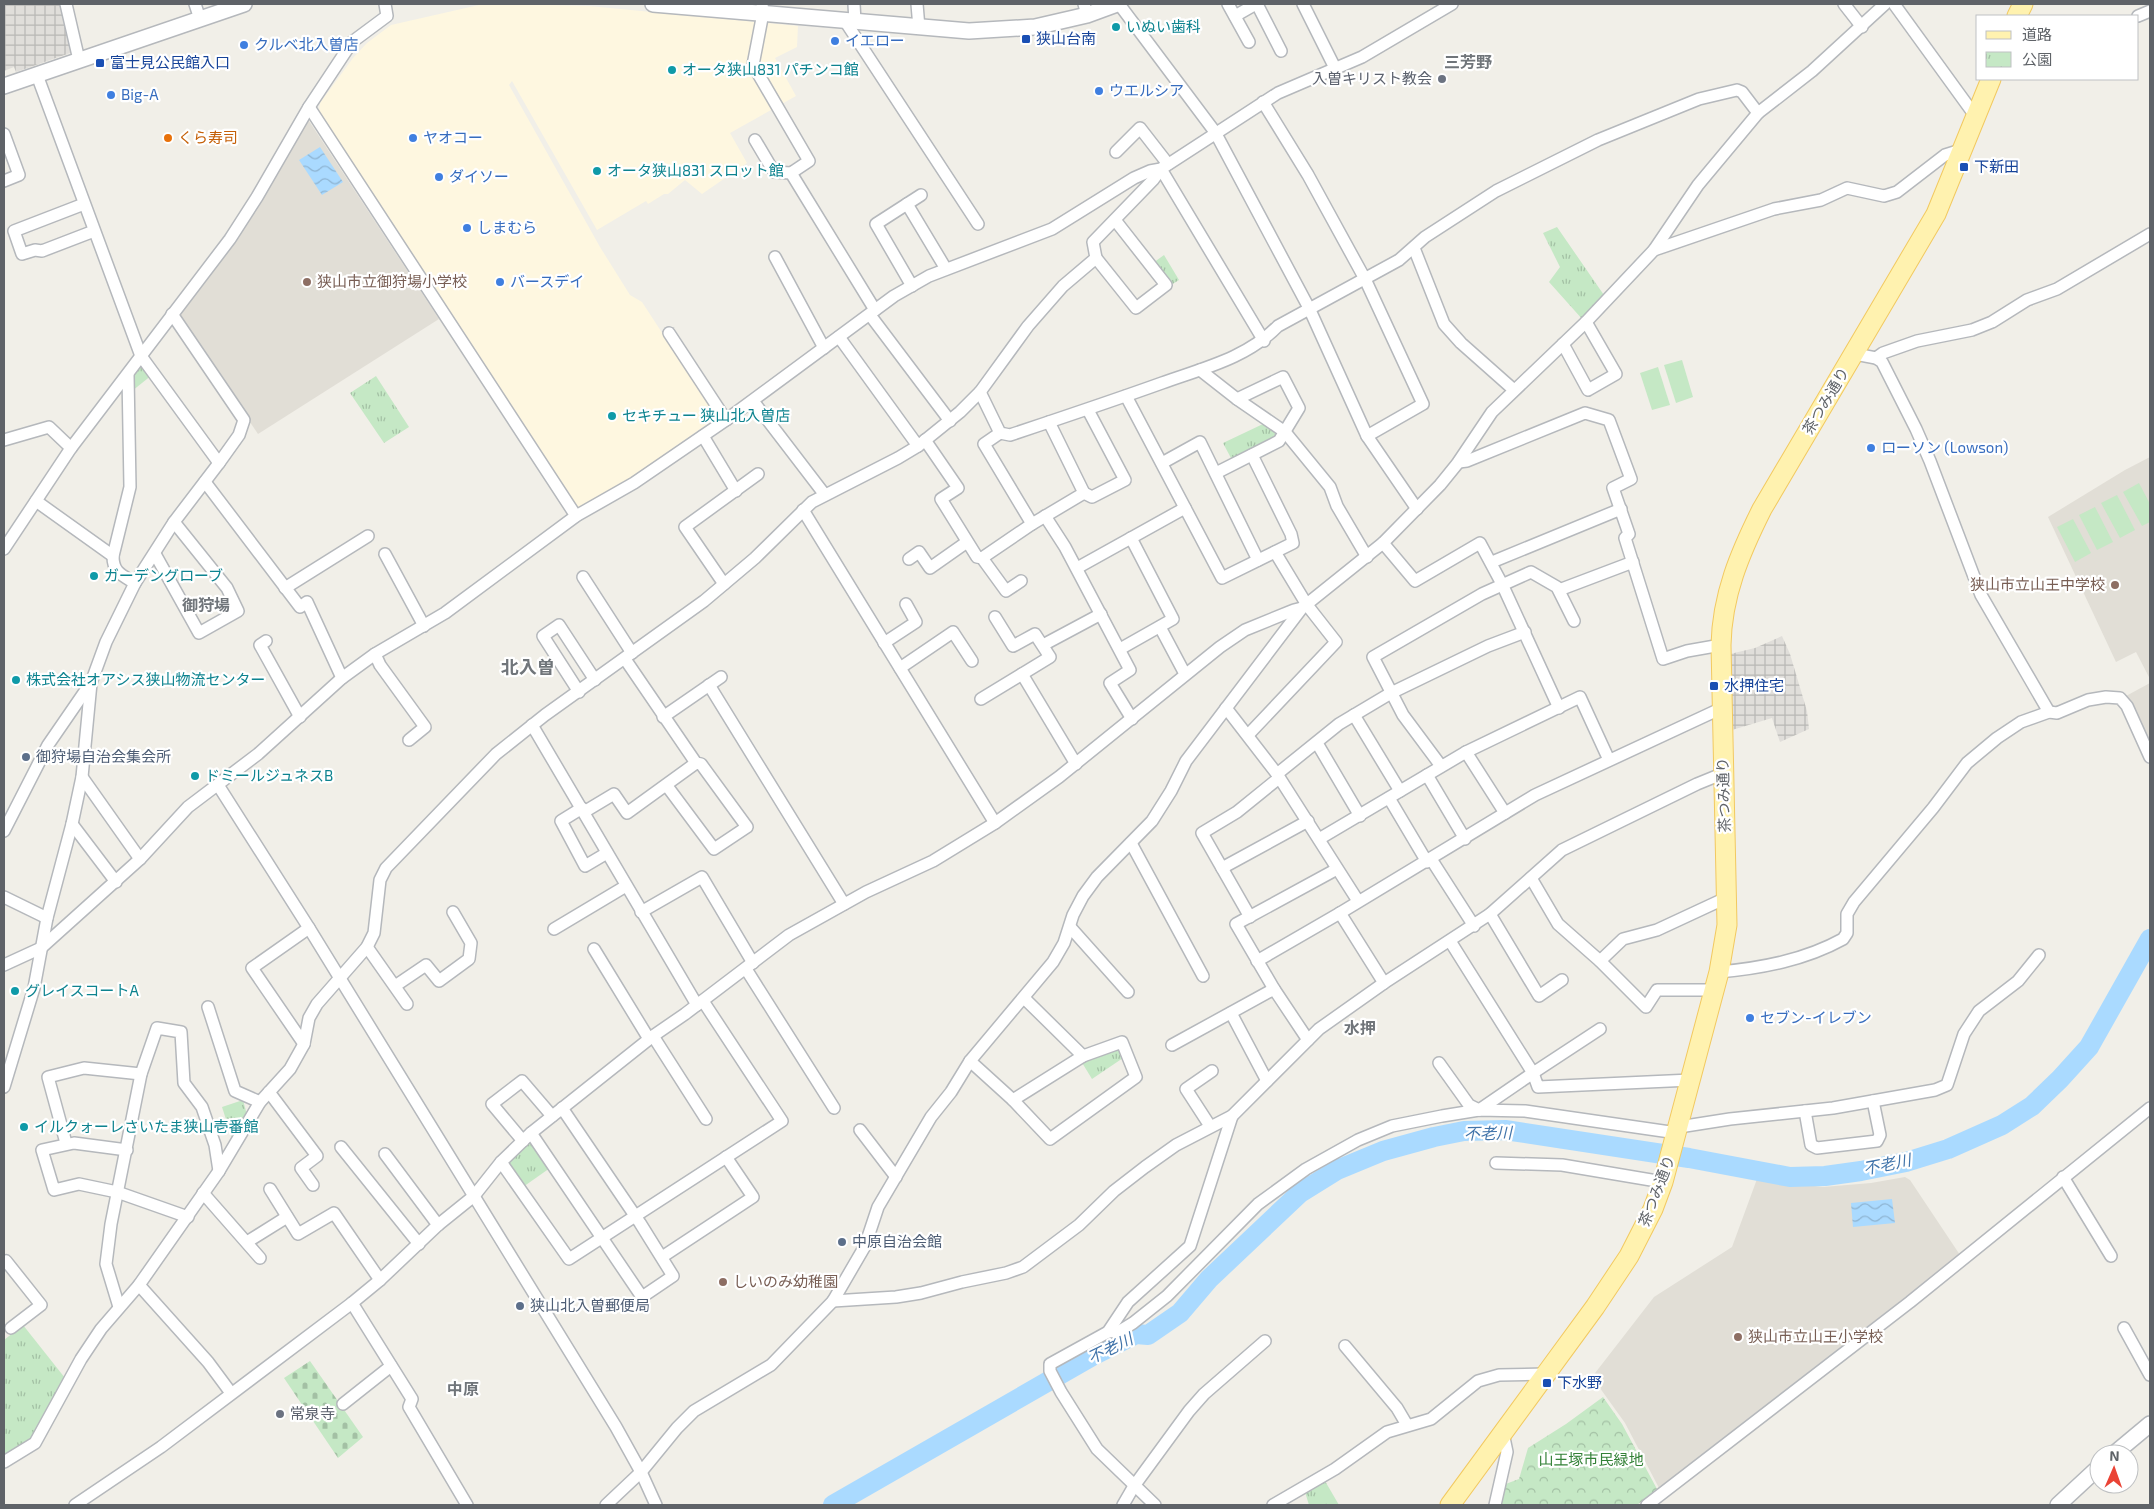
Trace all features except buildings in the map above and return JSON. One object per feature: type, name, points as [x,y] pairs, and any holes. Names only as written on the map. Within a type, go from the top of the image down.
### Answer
[{"type":"main road","name":"茶つみ通り","points":[[1450,1505],[1629,1256],[1654,1209],[1670,1159],[1717,981],[1727,924],[1728,897],[1721,645],[1726,595],[1746,540],[1782,475],[1936,214],[1992,80]]},
{"type":"street","points":[[66,4],[79,60]]},
{"type":"street","points":[[195,4],[200,19]]},
{"type":"street","points":[[4,86],[244,4]]},
{"type":"street","points":[[4,549],[71,448],[230,238],[257,197],[309,107],[352,42],[387,16],[385,4]]},
{"type":"street","points":[[653,4],[762,9],[850,22],[969,31],[1035,28],[1086,9],[1118,4],[1215,132],[1309,308],[1368,436],[1418,508]]},
{"type":"street","points":[[854,4],[850,22],[978,224]]},
{"type":"street","points":[[917,4],[919,28]]},
{"type":"street","points":[[1228,4],[1249,42]]},
{"type":"street","points":[[1235,16],[1257,4],[1282,51]]},
{"type":"street","points":[[1303,4],[1335,68]]},
{"type":"street","points":[[1115,220],[1166,285],[1136,308],[1096,258],[1093,242],[1164,167],[1278,92],[1375,49],[1452,4]]},
{"type":"street","points":[[1844,4],[1862,27]]},
{"type":"street","points":[[606,1505],[641,1472],[677,1428],[694,1411],[771,1365],[833,1301],[865,1246],[878,1207],[931,1117],[951,1092],[970,1061],[1054,962],[1064,943],[1083,896],[1098,877],[1152,821],[1171,791],[1186,761],[1304,607],[1383,543],[1440,486],[1459,462],[1492,412],[1586,322],[1654,250],[1698,185],[1758,113],[1812,71],[1885,4]]},
{"type":"street","points":[[1894,4],[1976,118]]},
{"type":"street","points":[[755,140],[774,172],[791,172],[809,161],[753,65],[762,9]]},
{"type":"street","points":[[37,75],[141,356],[219,463]]},
{"type":"street","points":[[980,392],[1000,432],[1010,436],[1234,358],[1264,341],[1278,326],[1399,260],[1425,237],[1496,191],[1598,140],[1699,98],[1736,90],[1742,92],[1758,113]]},
{"type":"street","points":[[1263,102],[1308,175],[1365,279],[1423,404],[1368,436]]},
{"type":"street","points":[[309,107],[576,516]]},
{"type":"street","points":[[1116,152],[1140,128],[1264,341]]},
{"type":"street","points":[[4,134],[19,175],[4,181]]},
{"type":"street","points":[[1654,250],[1774,209],[1820,200],[1847,188],[1884,196],[1891,195],[1945,155],[1964,149]]},
{"type":"street","points":[[4,965],[42,948],[140,859],[188,807],[300,718],[342,678],[375,654],[446,613],[576,516],[634,483],[703,436],[912,286],[946,269],[1052,229],[1134,178],[1164,167]]},
{"type":"street","points":[[791,172],[872,313],[950,421]]},
{"type":"street","points":[[912,286],[876,224],[921,195]]},
{"type":"street","points":[[84,204],[14,231],[22,254],[42,250],[94,231]]},
{"type":"street","points":[[907,204],[946,269]]},
{"type":"street","points":[[1876,358],[1883,353],[1916,341],[1972,330],[1992,322],[2027,300],[2057,289],[2150,234]]},
{"type":"street","points":[[1414,248],[1444,324],[1461,343],[1514,390]]},
{"type":"street","points":[[775,257],[824,348]]},
{"type":"street","points":[[4,1462],[35,1443],[81,1359],[101,1329],[139,1285],[219,1171],[260,1102],[290,1069],[304,1044],[309,1018],[317,1004],[367,947],[374,933],[380,880],[392,860],[496,754],[532,725],[724,584],[755,558],[812,502],[921,443],[950,421],[980,392],[1028,326],[1063,286],[1096,258]]},
{"type":"street","points":[[4,1087],[28,1010],[47,918],[72,824],[82,777],[91,683],[123,603],[174,522],[239,435],[244,420],[172,314]]},
{"type":"street","points":[[1563,344],[1588,390],[1616,374],[1586,322]]},
{"type":"street","points":[[669,332],[726,420]]},
{"type":"street","points":[[839,337],[958,488],[941,499],[977,557],[982,558],[1006,591],[1021,581]]},
{"type":"street","points":[[1855,354],[1876,358],[1882,362],[1916,429],[1981,595],[2049,712]]},
{"type":"street","points":[[1200,370],[1237,399],[1285,432],[1330,487],[1337,506],[1367,557]]},
{"type":"street","points":[[128,374],[130,487],[113,566],[117,572],[135,583]]},
{"type":"street","points":[[1216,473],[1279,441],[1299,408],[1284,377],[1237,399]]},
{"type":"street","points":[[1126,396],[1222,578],[1293,543],[1291,534],[1252,455]]},
{"type":"street","points":[[753,401],[825,495]]},
{"type":"street","points":[[1049,422],[1084,493],[1092,497],[1125,480],[1088,410]]},
{"type":"street","points":[[1459,462],[1467,461],[1585,413],[1601,416],[1609,420],[1631,479],[1613,488],[1629,534],[1625,538],[1632,562],[1663,659],[1687,651],[1721,645]]},
{"type":"street","points":[[4,440],[48,427],[71,448]]},
{"type":"street","points":[[1000,432],[984,444],[1032,524]]},
{"type":"street","points":[[703,436],[736,491]]},
{"type":"street","points":[[1162,463],[1200,442],[1258,560]]},
{"type":"street","points":[[724,584],[685,527],[758,474]]},
{"type":"street","points":[[205,482],[300,607],[307,602],[342,678]]},
{"type":"street","points":[[982,558],[1032,524],[1084,493]]},
{"type":"street","points":[[36,501],[114,556]]},
{"type":"street","points":[[1077,568],[1185,508]]},
{"type":"street","points":[[1492,562],[1621,509]]},
{"type":"street","points":[[803,510],[995,823]]},
{"type":"street","points":[[1045,516],[1077,568],[1130,670],[1110,683],[1132,719]]},
{"type":"street","points":[[155,554],[199,632],[238,611],[227,588],[174,522]]},
{"type":"street","points":[[285,588],[368,536]]},
{"type":"street","points":[[1120,649],[1173,619],[1131,538]]},
{"type":"street","points":[[908,559],[919,552],[930,568],[967,542]]},
{"type":"street","points":[[1383,543],[1415,581],[1480,543],[1492,562],[1559,708]]},
{"type":"street","points":[[1248,735],[1336,642],[1304,607],[1275,552]]},
{"type":"street","points":[[385,554],[424,626]]},
{"type":"street","points":[[1559,590],[1632,562]]},
{"type":"street","points":[[1441,766],[1403,715],[1373,657],[1482,594],[1531,572],[1557,587],[1574,621]]},
{"type":"street","points":[[583,577],[663,717],[696,763],[700,764],[747,827],[714,849],[667,786]]},
{"type":"street","points":[[884,643],[916,622],[906,604]]},
{"type":"street","points":[[75,1505],[161,1446],[352,1303],[380,1280],[438,1225],[474,1196],[501,1162],[527,1137],[651,1037],[700,1003],[789,935],[844,904],[933,862],[995,823],[1076,764],[1184,674],[1245,630],[1304,607]]},
{"type":"street","points":[[1043,645],[1101,614]]},
{"type":"street","points":[[981,699],[1050,657],[1036,634],[1013,646],[995,617]]},
{"type":"street","points":[[579,692],[543,636],[559,625],[595,680]]},
{"type":"street","points":[[1160,627],[1184,674]]},
{"type":"street","points":[[900,668],[953,632],[972,661]]},
{"type":"street","points":[[1250,917],[1202,833],[1236,812],[1317,743],[1354,715],[1391,693],[1488,646],[1525,632]]},
{"type":"street","points":[[266,641],[260,645],[300,718]]},
{"type":"street","points":[[375,654],[380,666],[425,727],[409,740]]},
{"type":"street","points":[[1022,674],[1076,764]]},
{"type":"street","points":[[663,717],[721,677]]},
{"type":"street","points":[[4,831],[48,745],[91,683]]},
{"type":"street","points":[[709,685],[844,904]]},
{"type":"street","points":[[1319,839],[1466,752],[1580,697],[1609,760]]},
{"type":"street","points":[[1531,878],[1558,924],[1600,961],[1646,1007],[1657,990],[1717,981],[1805,955],[1843,939],[1847,933],[1847,914],[1854,902],[1933,808],[1967,762],[2010,728],[2021,722],[2049,712],[2057,713],[2088,700],[2106,697],[2120,698],[2127,706],[2150,757]]},
{"type":"street","points":[[1226,708],[1278,776],[1358,902]]},
{"type":"street","points":[[1257,961],[1465,839],[1535,795],[1722,708]]},
{"type":"street","points":[[1354,715],[1400,791]]},
{"type":"street","points":[[501,1162],[569,1259],[782,1121],[700,1003],[641,912],[532,725]]},
{"type":"street","points":[[1317,743],[1360,816]]},
{"type":"street","points":[[1466,752],[1505,813]]},
{"type":"street","points":[[607,853],[585,866],[560,822],[614,794],[627,813],[667,786],[696,763]]},
{"type":"street","points":[[833,1301],[896,1297],[921,1293],[1006,1273],[1023,1267],[1079,1225],[1114,1191],[1145,1167],[1176,1145],[1232,1116],[1319,1029],[1384,983],[1474,926],[1562,850],[1697,784],[1724,774]]},
{"type":"street","points":[[1427,775],[1465,839]]},
{"type":"street","points":[[82,777],[140,859]]},
{"type":"street","points":[[218,785],[309,928],[616,1427],[641,1472],[656,1505]]},
{"type":"street","points":[[1389,798],[1474,926]]},
{"type":"street","points":[[1222,868],[1308,821]]},
{"type":"street","points":[[72,824],[116,882]]},
{"type":"street","points":[[1131,843],[1203,976]]},
{"type":"street","points":[[1308,1040],[1274,989],[1236,924],[1337,869]]},
{"type":"street","points":[[641,912],[702,877],[750,966],[834,1108]]},
{"type":"street","points":[[554,929],[626,886]]},
{"type":"street","points":[[4,897],[47,918]]},
{"type":"street","points":[[1600,961],[1623,939],[1657,930],[1728,897]]},
{"type":"street","points":[[395,986],[426,965],[438,981],[469,959],[471,943],[453,912]]},
{"type":"street","points":[[1340,913],[1384,983]]},
{"type":"street","points":[[1490,914],[1539,996],[1562,980]]},
{"type":"street","points":[[1070,927],[1128,992]]},
{"type":"street","points":[[304,1044],[252,968],[309,928]]},
{"type":"street","points":[[1450,941],[1533,1073],[1538,1087],[1691,1080]]},
{"type":"street","points":[[367,947],[406,1004]]},
{"type":"street","points":[[594,949],[706,1119]]},
{"type":"street","points":[[1155,1505],[1097,1449],[1061,1392],[1050,1371],[1050,1364],[1108,1332],[1120,1331],[1150,1310],[1167,1296],[1258,1204],[1306,1168],[1358,1140],[1392,1126],[1479,1110],[1525,1111],[1677,1133],[1730,1119],[1805,1111],[1935,1090],[1947,1085],[1964,1034],[1979,1011],[2018,981],[2039,955]]},
{"type":"street","points":[[1172,1045],[1274,989]]},
{"type":"street","points":[[1024,998],[1083,1056]]},
{"type":"street","points":[[208,1007],[235,1091],[260,1102]]},
{"type":"street","points":[[1231,1013],[1267,1081]]},
{"type":"street","points":[[119,1308],[106,1264],[110,1224],[127,1150],[141,1074],[157,1028],[181,1032],[184,1084],[202,1107],[215,1145],[219,1171]]},
{"type":"street","points":[[1479,1110],[1600,1029]]},
{"type":"street","points":[[970,1061],[1050,1139],[1136,1077],[1122,1042],[1083,1056],[1012,1100]]},
{"type":"street","points":[[1439,1064],[1469,1105],[1479,1110]]},
{"type":"street","points":[[66,1143],[48,1077],[84,1068],[141,1074]]},
{"type":"street","points":[[1210,1126],[1186,1089],[1212,1071]]},
{"type":"street","points":[[552,1116],[522,1081],[492,1104],[527,1137],[642,1297],[673,1276],[636,1217],[562,1108]]},
{"type":"street","points":[[269,1092],[316,1156],[301,1168],[313,1186]]},
{"type":"street","points":[[1805,1111],[1811,1145],[1817,1148],[1865,1143],[1877,1141],[1880,1135],[1873,1101]]},
{"type":"street","points":[[1647,1505],[1910,1302],[2150,1108]]},
{"type":"street","points":[[1108,1332],[1128,1302],[1190,1246],[1232,1116]]},
{"type":"street","points":[[860,1130],[896,1177]]},
{"type":"street","points":[[127,1150],[66,1143],[42,1150],[54,1190],[79,1184],[117,1192],[188,1217]]},
{"type":"street","points":[[341,1147],[419,1244]]},
{"type":"street","points":[[386,1154],[438,1225]]},
{"type":"street","points":[[662,1257],[753,1196],[726,1157]]},
{"type":"street","points":[[1496,1163],[1562,1165],[1663,1182]]},
{"type":"street","points":[[2063,1177],[2111,1256]]},
{"type":"street","points":[[270,1189],[298,1234],[334,1213],[380,1280]]},
{"type":"street","points":[[203,1192],[260,1258]]},
{"type":"street","points":[[247,1242],[287,1217]]},
{"type":"street","points":[[4,1262],[6,1261],[41,1305],[11,1328]]},
{"type":"street","points":[[139,1285],[208,1362],[231,1393]]},
{"type":"street","points":[[352,1303],[412,1399],[410,1407],[467,1505]]},
{"type":"street","points":[[2124,1328],[2150,1375]]},
{"type":"street","points":[[1123,1505],[1134,1486],[1189,1411],[1211,1388],[1265,1341]]},
{"type":"street","points":[[1345,1346],[1391,1400],[1407,1425]]},
{"type":"street","points":[[343,1404],[391,1366]]},
{"type":"street","points":[[1273,1505],[1335,1469],[1387,1432],[1431,1419],[1478,1381],[1491,1376],[1546,1374]]},
{"type":"street","points":[[2126,1444],[2150,1424]]},
{"type":"street","points":[[1495,1505],[1507,1452],[1503,1433]]},
{"type":"street","points":[[2058,1505],[2089,1476]]},
{"type":"shaded area","points":[[4,4],[62,4],[73,52],[16,72],[14,67],[4,71]]},
{"type":"shaded area","points":[[479,5],[589,6],[798,26],[797,47],[775,58],[796,96],[730,133],[747,163],[702,194],[685,180],[668,194],[664,194],[648,204],[646,201],[597,230],[512,81],[509,85],[600,247],[630,295],[642,302],[715,414],[714,419],[628,480],[577,509],[319,112],[320,103],[353,58],[367,43],[391,25]]},
{"type":"shaded area","name":"狭山市立御狩場小学校","points":[[306,121],[309,121],[439,319],[258,434],[180,319],[181,307]]},
{"type":"shaded area","name":"狭山市立山王中学校","points":[[2150,457],[2150,679],[2136,652],[2116,662],[2048,517]]},
{"type":"shaded area","points":[[1782,636],[1790,654],[1807,711],[1809,729],[1780,742],[1772,718],[1732,730],[1730,654],[1755,648]]},
{"type":"shaded area","points":[[2150,683],[2150,747],[2126,696]]},
{"type":"shaded area","name":"狭山市立山王小学校","points":[[1905,1177],[1910,1180],[1960,1255],[1659,1488],[1625,1423],[1592,1377],[1654,1297],[1732,1247],[1757,1179],[1823,1187],[1871,1183]]},
{"type":"green space","points":[[1557,227],[1606,298],[1583,320],[1549,282],[1560,267],[1543,233]]},
{"type":"green space","points":[[1164,255],[1179,280],[1171,285],[1153,263]]},
{"type":"green space","points":[[1682,360],[1693,397],[1676,403],[1664,365]]},
{"type":"green space","points":[[138,364],[144,364],[152,375],[132,391],[132,371]]},
{"type":"green space","points":[[1658,367],[1670,405],[1652,410],[1640,373]]},
{"type":"green space","points":[[376,376],[409,427],[384,443],[350,393]]},
{"type":"green space","points":[[1263,424],[1276,432],[1277,437],[1232,460],[1223,443]]},
{"type":"green space","points":[[2139,483],[2150,504],[2150,522],[2142,526],[2123,492]]},
{"type":"green space","points":[[2117,495],[2135,530],[2120,538],[2101,503]]},
{"type":"green space","points":[[2095,507],[2113,542],[2097,550],[2079,515]]},
{"type":"green space","points":[[2073,519],[2091,553],[2075,562],[2057,527]]},
{"type":"green space","points":[[1117,1048],[1123,1058],[1092,1079],[1081,1061]]},
{"type":"green space","points":[[243,1100],[247,1115],[234,1139],[232,1138],[222,1107]]},
{"type":"green space","points":[[527,1143],[532,1143],[550,1168],[523,1187],[507,1163]]},
{"type":"green space","points":[[23,1325],[65,1378],[31,1440],[4,1456],[4,1340]]},
{"type":"green space","points":[[310,1361],[363,1437],[338,1458],[284,1378]]},
{"type":"green space","name":"山王塚市民緑地","points":[[1603,1397],[1622,1424],[1657,1489],[1637,1505],[1499,1505],[1503,1485],[1519,1479],[1528,1448],[1566,1424]]},
{"type":"green space","points":[[1325,1481],[1339,1505],[1309,1505],[1305,1492]]},
{"type":"water","points":[[320,147],[343,182],[322,195],[299,160]]},
{"type":"water","points":[[1892,1199],[1895,1223],[1853,1227],[1851,1203]]},
{"type":"waterway","name":"不老川","points":[[833,1505],[1094,1355],[1136,1334],[1148,1335],[1180,1313],[1209,1279],[1300,1193],[1337,1170],[1383,1151],[1464,1131],[1505,1130],[1689,1158],[1790,1177],[1825,1176],[1861,1171],[1906,1162],[1948,1149],[2002,1125],[2032,1106],[2060,1079],[2089,1047],[2150,939]]},
{"type":"place","name":"いぬい歯科","points":[[1116,27]]},
{"type":"place","name":"狭山台南","points":[[1026,39]]},
{"type":"place","name":"イエロー","points":[[835,41]]},
{"type":"place","name":"クルベ北入曽店","points":[[244,45]]},
{"type":"place","name":"富士見公民館入口","points":[[100,63]]},
{"type":"place","name":"オータ狭山831 パチンコ館","points":[[672,70]]},
{"type":"place","name":"入曽キリスト教会","points":[[1442,79]]},
{"type":"place","name":"ウエルシア","points":[[1099,91]]},
{"type":"place","name":"Big-A","points":[[111,95]]},
{"type":"place","name":"くら寿司","points":[[168,138]]},
{"type":"place","name":"ヤオコー","points":[[413,138]]},
{"type":"place","name":"下新田","points":[[1964,167]]},
{"type":"place","name":"オータ狭山831 スロット館","points":[[597,171]]},
{"type":"place","name":"ダイソー","points":[[439,177]]},
{"type":"place","name":"しまむら","points":[[467,228]]},
{"type":"place","name":"狭山市立御狩場小学校","points":[[307,282]]},
{"type":"place","name":"バースデイ","points":[[500,282]]},
{"type":"place","name":"セキチュー 狭山北入曽店","points":[[612,416]]},
{"type":"place","name":"ローソン (Lowson)","points":[[1871,448]]},
{"type":"place","name":"ガーデングローブ","points":[[94,576]]},
{"type":"place","name":"狭山市立山王中学校","points":[[2115,585]]},
{"type":"place","name":"株式会社オアシス狭山物流センター","points":[[16,680]]},
{"type":"place","name":"水押住宅","points":[[1714,686]]},
{"type":"place","name":"御狩場自治会集会所","points":[[26,757]]},
{"type":"place","name":"ドミールジュネスB","points":[[195,776]]},
{"type":"place","name":"グレイスコートA","points":[[15,991]]},
{"type":"place","name":"セブン-イレブン","points":[[1750,1018]]},
{"type":"place","name":"イルクォーレさいたま狭山壱番館","points":[[24,1127]]},
{"type":"place","name":"中原自治会館","points":[[842,1242]]},
{"type":"place","name":"しいのみ幼稚園","points":[[723,1282]]},
{"type":"place","name":"狭山北入曽郵便局","points":[[520,1306]]},
{"type":"place","name":"狭山市立山王小学校","points":[[1738,1337]]},
{"type":"place","name":"下水野","points":[[1547,1383]]},
{"type":"place","name":"常泉寺","points":[[280,1414]]},
{"type":"district","name":"三芳野","points":[[1468,62]]},
{"type":"district","name":"御狩場","points":[[206,605]]},
{"type":"district","name":"北入曽","points":[[528,668]]},
{"type":"district","name":"水押","points":[[1360,1028]]},
{"type":"district","name":"中原","points":[[463,1389]]}]
